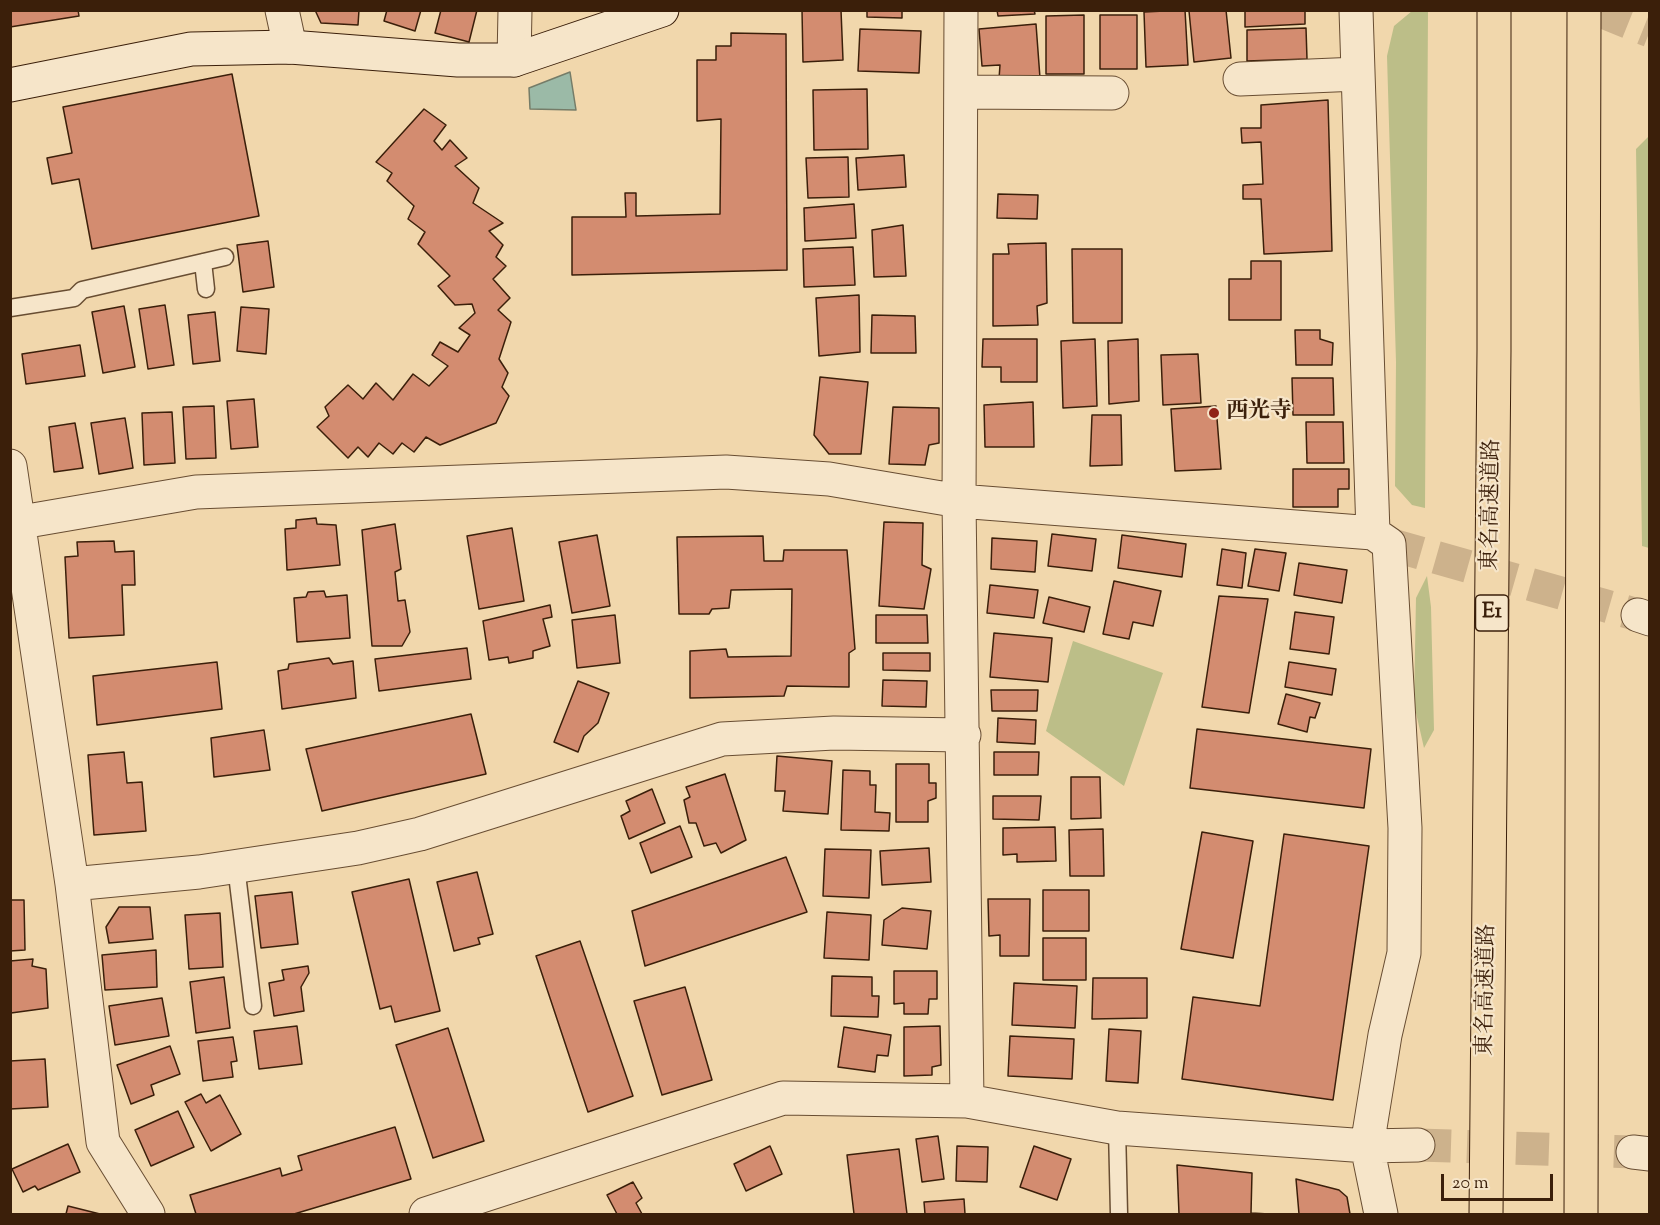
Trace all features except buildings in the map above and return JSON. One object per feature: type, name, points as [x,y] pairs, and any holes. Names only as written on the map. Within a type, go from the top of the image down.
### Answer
[{"type":"highway","name":"東名高速道路","points":[[1486,1215],[1494,362],[1494,10]]},
{"type":"highway","points":[[1581,1215],[1584,10]]},
{"type":"street","points":[[282,10],[290,47]]},
{"type":"street","points":[[514,60],[515,10]]},
{"type":"street","points":[[10,85],[191,49],[290,47],[458,60],[514,60],[662,10]]},
{"type":"street","points":[[961,10],[959,501],[964,735],[967,1101]]},
{"type":"street","points":[[1356,10],[1373,533]]},
{"type":"street","points":[[1240,79],[1358,74]]},
{"type":"street","points":[[961,92],[1112,93]]},
{"type":"street","points":[[10,466],[14,523],[72,884],[103,1142],[148,1215]]},
{"type":"street","points":[[14,523],[196,492],[726,472],[829,479],[959,501],[1373,533],[1389,544],[1405,828],[1404,953],[1384,1035],[1367,1146],[1381,1215]]},
{"type":"street","points":[[72,884],[236,866],[358,848],[420,834],[722,739],[834,733],[964,735]]},
{"type":"street","points":[[426,1215],[783,1098],[967,1101],[1117,1128],[1367,1146],[1418,1145]]},
{"type":"lane","points":[[10,308],[74,298],[82,290],[225,257]]},
{"type":"lane","points":[[203,262],[206,289]]},
{"type":"lane","points":[[236,866],[253,1006]]},
{"type":"lane","points":[[1117,1128],[1119,1215]]},
{"type":"green space","points":[[1412,11],[1428,11],[1425,508],[1412,505],[1395,486],[1396,362],[1387,56],[1394,26]]},
{"type":"green space","points":[[1649,136],[1649,548],[1642,546],[1636,149]]},
{"type":"green space","points":[[1427,576],[1431,607],[1434,730],[1424,748],[1414,704],[1416,598]]},
{"type":"green space","points":[[1073,641],[1163,673],[1124,786],[1046,731]]},
{"type":"shaded area","points":[[570,72],[576,110],[530,109],[529,88]]},
{"type":"tunnel","points":[[1598,10],[1650,31]]},
{"type":"tunnel","points":[[1389,544],[1638,615]]},
{"type":"tunnel","points":[[1418,1145],[1633,1152]]},
{"type":"place","name":"西光寺","points":[[1214,413]]}]
